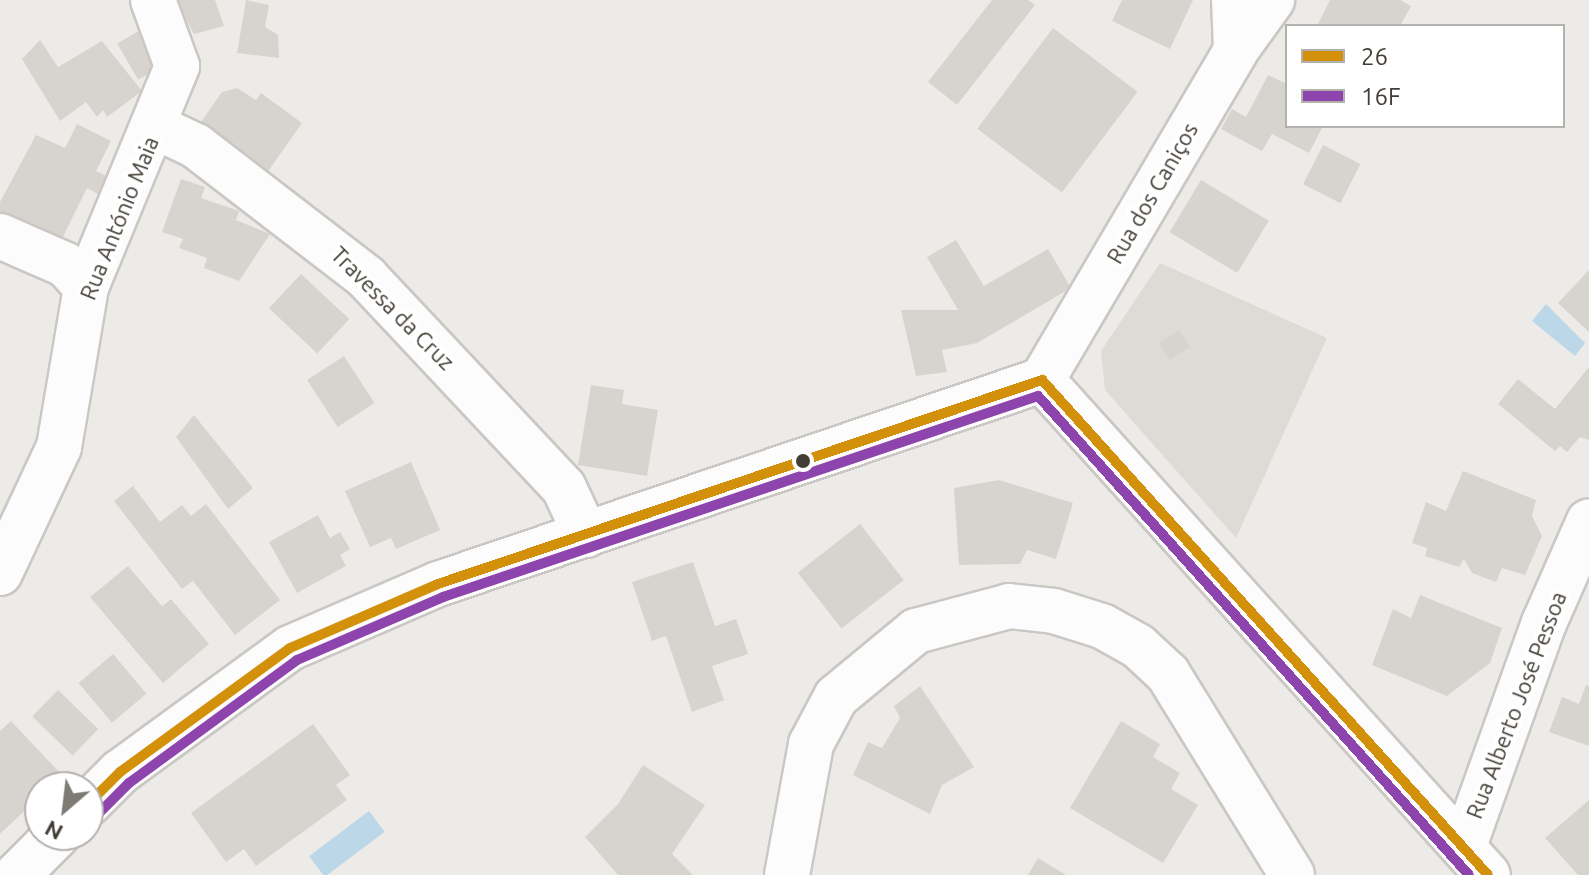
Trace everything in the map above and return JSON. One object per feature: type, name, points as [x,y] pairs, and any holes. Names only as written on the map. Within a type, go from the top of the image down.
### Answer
[{"type":"street","name":"Rua António Maia","points":[[0,573],[59,447],[86,287],[156,127],[177,66],[153,0]]},
{"type":"street","points":[[1234,0],[1236,50]]},
{"type":"street","name":"Rua dos Caniços","points":[[1042,380],[1236,50],[1272,0]]},
{"type":"street","name":"Travessa da Cruz","points":[[156,127],[196,146],[349,261],[564,488],[586,535]]},
{"type":"street","points":[[0,236],[66,265],[86,287]]},
{"type":"street","points":[[104,788],[120,772],[290,648],[438,584],[1042,380],[1476,861]]},
{"type":"street","name":"Rua Alberto José Pessoa","points":[[1476,861],[1539,636],[1589,521]]},
{"type":"street","points":[[787,875],[811,744],[836,697],[916,631],[1009,606],[1054,611],[1102,626],[1138,646],[1168,674],[1292,875]]},
{"type":"street","points":[[17,875],[41,851]]},
{"type":"shaded area","points":[[1160,263],[1327,338],[1236,538],[1105,390],[1101,351]]},
{"type":"water","points":[[1546,304],[1585,343],[1575,356],[1532,321]]},
{"type":"water","points":[[369,811],[385,832],[327,875],[323,875],[309,856]]},
{"type":"building","points":[[176,0],[215,0],[224,26],[194,34]]},
{"type":"building","points":[[246,0],[269,5],[265,27],[278,35],[279,58],[237,53]]},
{"type":"building","points":[[992,0],[1028,0],[1035,5],[957,105],[928,82]]},
{"type":"building","points":[[1122,0],[1193,0],[1170,49],[1112,21]]},
{"type":"building","points":[[1330,0],[1400,0],[1411,6],[1401,24],[1318,24]]},
{"type":"building","points":[[144,28],[165,64],[138,80],[117,44]]},
{"type":"building","points":[[1053,28],[1138,92],[1062,192],[977,129]]},
{"type":"building","points":[[40,40],[58,67],[102,41],[142,91],[107,117],[103,110],[97,117],[86,102],[60,121],[22,59]]},
{"type":"building","points":[[1268,75],[1285,83],[1285,128],[1322,128],[1309,153],[1272,134],[1262,151],[1221,129],[1232,109],[1246,117]]},
{"type":"building","points":[[237,88],[256,100],[261,93],[302,123],[262,180],[194,132],[222,92]]},
{"type":"building","points":[[77,124],[111,141],[96,171],[107,176],[98,194],[87,188],[58,247],[0,218],[0,202],[36,135],[65,148]]},
{"type":"building","points":[[1323,145],[1360,164],[1340,203],[1303,184]]},
{"type":"building","points":[[181,179],[205,187],[201,198],[239,211],[236,220],[270,234],[239,281],[204,268],[207,258],[179,248],[183,239],[162,232]]},
{"type":"building","points":[[1201,180],[1269,221],[1237,273],[1170,232]]},
{"type":"building","points":[[956,240],[984,286],[1048,249],[1071,288],[977,343],[942,350],[947,372],[916,376],[901,310],[958,310],[927,257]]},
{"type":"building","points":[[1589,270],[1589,332],[1558,303]]},
{"type":"building","points":[[301,274],[349,319],[317,353],[269,308]]},
{"type":"building","points":[[1179,330],[1190,347],[1170,360],[1159,343]]},
{"type":"building","points":[[344,356],[374,403],[338,427],[307,380]]},
{"type":"building","points":[[1589,367],[1589,440],[1580,437],[1567,452],[1560,446],[1555,451],[1498,404],[1518,379],[1555,409]]},
{"type":"building","points":[[591,385],[624,390],[622,404],[658,410],[647,476],[578,465]]},
{"type":"building","points":[[194,415],[253,488],[228,509],[176,437]]},
{"type":"building","points":[[411,462],[440,530],[396,549],[391,538],[370,547],[345,491]]},
{"type":"building","points":[[1463,471],[1536,500],[1532,516],[1542,536],[1525,575],[1502,568],[1496,582],[1472,573],[1464,559],[1459,567],[1425,556],[1427,548],[1412,543],[1426,502],[1446,511]]},
{"type":"building","points":[[999,480],[1073,503],[1056,559],[1027,550],[1020,564],[959,565],[954,488]]},
{"type":"building","points":[[133,486],[160,522],[182,505],[191,516],[206,504],[280,600],[235,635],[193,581],[182,589],[114,501]]},
{"type":"building","points":[[318,515],[330,538],[340,532],[350,549],[340,555],[346,566],[297,593],[269,542]]},
{"type":"building","points":[[860,524],[904,580],[841,629],[798,573]]},
{"type":"building","points":[[693,562],[715,626],[736,619],[748,654],[712,666],[724,700],[692,712],[666,636],[652,641],[632,582]]},
{"type":"building","points":[[128,566],[162,606],[171,599],[209,644],[163,683],[90,597]]},
{"type":"building","points":[[1420,595],[1502,628],[1490,663],[1447,696],[1372,665],[1393,609],[1411,618]]},
{"type":"building","points":[[113,654],[146,694],[112,723],[79,683]]},
{"type":"building","points":[[1586,685],[1589,686],[1589,746],[1549,732],[1562,697],[1579,704]]},
{"type":"building","points":[[920,686],[974,767],[942,785],[930,814],[853,775],[868,742],[882,748],[900,718],[894,706]]},
{"type":"building","points":[[58,690],[98,729],[73,756],[32,717]]},
{"type":"building","points":[[11,721],[58,771],[24,771],[24,811],[0,834],[0,731]]},
{"type":"building","points":[[1121,721],[1160,744],[1153,757],[1180,773],[1171,789],[1198,805],[1163,863],[1070,808]]},
{"type":"building","points":[[313,724],[350,775],[336,785],[347,800],[256,866],[244,849],[226,862],[191,813]]},
{"type":"building","points":[[643,765],[705,805],[672,854],[693,875],[618,875],[585,837],[618,804]]},
{"type":"building","points":[[1589,800],[1589,875],[1578,875],[1545,838]]},
{"type":"building","points":[[1038,858],[1066,875],[1028,875]]},
{"type":"transit line","name":"26","points":[[1042,380],[1488,875]]},
{"type":"transit line","name":"26","points":[[104,788],[120,772],[290,648],[438,584],[1042,380]]},
{"type":"transit line","name":"16F","points":[[104,808],[129,783],[297,660],[443,597],[1038,396],[1469,875]]}]
